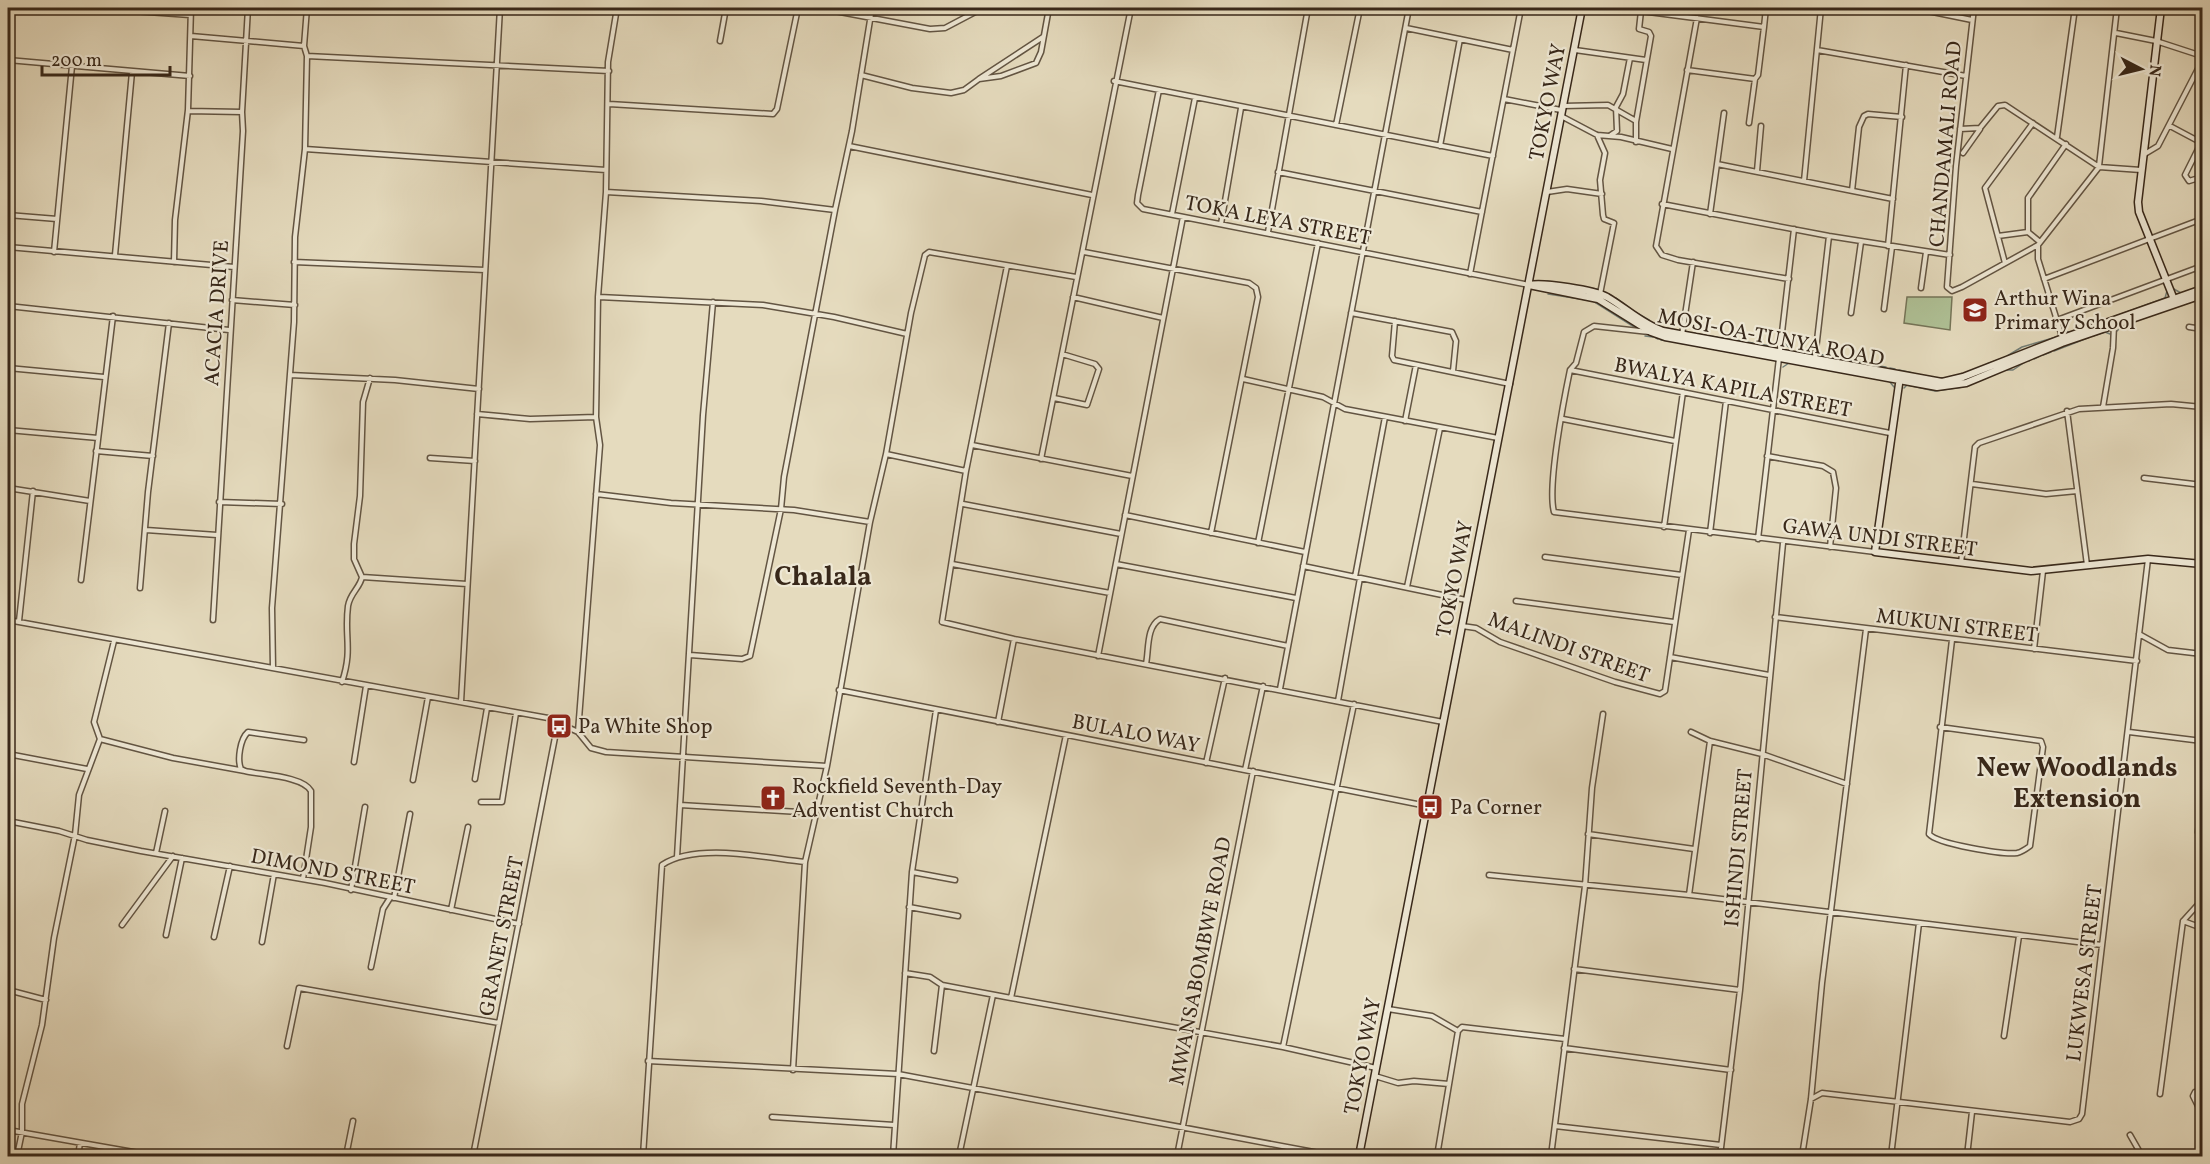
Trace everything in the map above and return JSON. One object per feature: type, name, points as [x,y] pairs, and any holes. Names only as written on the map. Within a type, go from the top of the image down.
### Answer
[{"type":"street","points":[[91,8],[190,15]]},
{"type":"street","points":[[174,262],[176,220],[188,111],[191,8]]},
{"type":"street","name":"ACACIA DRIVE","points":[[213,620],[243,131],[248,8]]},
{"type":"street","points":[[273,668],[272,608],[282,504],[295,305],[294,262],[305,149],[307,56],[304,46],[307,8]]},
{"type":"street","points":[[460,702],[490,162],[501,8]]},
{"type":"street","points":[[578,732],[600,445],[596,417],[598,297],[606,192],[609,55],[617,8]]},
{"type":"street","points":[[720,41],[726,8]]},
{"type":"street","points":[[609,104],[773,114],[777,110],[798,8]]},
{"type":"street","points":[[819,8],[939,29],[983,8]]},
{"type":"street","points":[[690,655],[742,660],[750,656],[781,509],[784,477],[849,146],[872,8]]},
{"type":"street","points":[[976,80],[1001,76],[1036,63],[1049,8]]},
{"type":"street","points":[[1041,459],[1076,277],[1084,252],[1092,195],[1114,81],[1131,8]]},
{"type":"street","points":[[1268,232],[1308,8]]},
{"type":"street","points":[[1336,125],[1360,8]]},
{"type":"street","points":[[1280,689],[1409,8]]},
{"type":"street","points":[[1470,274],[1521,8]]},
{"type":"street","name":"TOKYO WAY","points":[[1359,1156],[1582,8]]},
{"type":"street","points":[[1630,8],[1764,27]]},
{"type":"street","points":[[1749,123],[1755,79],[1758,75],[1766,8]]},
{"type":"street","points":[[1804,181],[1821,8]]},
{"type":"street","points":[[1913,8],[1972,20]]},
{"type":"street","name":"CHANDAMALI ROAD","points":[[1974,8],[1960,129],[1947,284],[1952,291],[2005,263]]},
{"type":"street","points":[[2057,137],[2075,8]]},
{"type":"street","points":[[2033,123],[1986,188],[2005,263],[2039,244],[2099,167],[2105,98],[2116,33],[2117,8]]},
{"type":"street","points":[[2161,8],[2138,207],[2175,301]]},
{"type":"street","points":[[1636,142],[1636,122],[1651,33],[1639,29],[1641,11]]},
{"type":"street","points":[[1697,18],[1662,204],[1656,240],[1658,251],[1668,257],[1789,279]]},
{"type":"street","points":[[1406,28],[1513,50]]},
{"type":"street","points":[[2116,33],[2156,40],[2202,56]]},
{"type":"street","points":[[191,36],[304,46]]},
{"type":"street","points":[[861,75],[912,88],[951,93],[964,90],[1044,36]]},
{"type":"street","points":[[1440,146],[1460,39]]},
{"type":"street","points":[[1574,49],[1646,60]]},
{"type":"street","points":[[1817,50],[1966,75]]},
{"type":"street","points":[[307,56],[497,68],[609,71]]},
{"type":"street","points":[[1607,137],[1617,131],[1616,107],[1623,94],[1630,58]]},
{"type":"street","points":[[8,60],[190,76]]},
{"type":"street","points":[[2143,155],[2158,146],[2202,61]]},
{"type":"street","points":[[1884,309],[1906,65]]},
{"type":"street","points":[[54,252],[72,66]]},
{"type":"street","points":[[1687,70],[1755,79]]},
{"type":"street","points":[[115,255],[132,72]]},
{"type":"street","points":[[1114,81],[1241,108],[1493,156]]},
{"type":"street","name":"TOKA LEYA STREET","points":[[1159,90],[1137,203],[1143,209],[1529,285]]},
{"type":"street","points":[[1173,214],[1196,98]]},
{"type":"street","points":[[1504,99],[1562,111],[1597,135],[1672,149]]},
{"type":"street","points":[[1562,111],[1594,104],[1616,107],[1636,122]]},
{"type":"street","points":[[1963,153],[1980,128],[2001,104],[2057,137],[2099,167],[2141,170]]},
{"type":"street","points":[[1221,224],[1241,108]]},
{"type":"street","points":[[188,111],[242,112]]},
{"type":"street","points":[[1710,214],[1724,113]]},
{"type":"street","points":[[1852,190],[1862,118],[1868,114],[1902,117]]},
{"type":"street","points":[[1757,171],[1761,126]]},
{"type":"street","points":[[2170,126],[2202,143],[2185,177],[2189,181],[2202,177]]},
{"type":"street","points":[[1960,129],[1980,128]]},
{"type":"street","points":[[1597,135],[1605,153],[1600,180],[1604,219],[1614,224],[1600,294]]},
{"type":"street","points":[[2064,340],[2044,279],[2038,254],[2039,244],[2028,232],[2028,198],[2066,144]]},
{"type":"street","points":[[849,146],[1092,195]]},
{"type":"street","points":[[305,149],[606,170]]},
{"type":"street","points":[[1717,164],[1893,199]]},
{"type":"street","points":[[1278,172],[1482,212]]},
{"type":"street","points":[[1547,192],[1567,189],[1602,195]]},
{"type":"street","points":[[606,192],[761,201],[835,210]]},
{"type":"street","points":[[1662,204],[1861,242],[1950,255]]},
{"type":"street","points":[[8,215],[57,219]]},
{"type":"street","points":[[1098,656],[1183,216]]},
{"type":"street","points":[[2044,279],[2202,219]]},
{"type":"street","points":[[1758,539],[1794,229]]},
{"type":"street","points":[[1998,236],[2028,232]]},
{"type":"street","points":[[1815,358],[1829,236]]},
{"type":"street","points":[[1851,313],[1861,242]]},
{"type":"street","points":[[1258,543],[1318,243]]},
{"type":"street","points":[[8,247],[234,267]]},
{"type":"street","points":[[1084,252],[1249,283],[1257,288],[1258,297],[1243,379],[1210,533]]},
{"type":"street","points":[[1922,288],[1926,252]]},
{"type":"street","points":[[793,1070],[805,862],[827,766],[870,522],[886,454],[907,334],[927,253],[1076,277]]},
{"type":"street","points":[[294,262],[485,270]]},
{"type":"street","points":[[1682,335],[1693,262]]},
{"type":"street","points":[[1007,266],[966,471],[963,504],[942,622],[1098,656],[1225,678],[1443,722]]},
{"type":"street","points":[[2057,320],[2202,266]]},
{"type":"street","points":[[1526,301],[1530,294],[1544,287],[1531,271]]},
{"type":"street","name":"MOSI-OA-TUNYA ROAD","points":[[1529,285],[1600,294],[1653,330],[1931,381],[1948,381],[2175,301],[2202,289]]},
{"type":"street","name":"MOSI-OA-TUNYA ROAD","points":[[1544,287],[1598,299],[1653,330],[1681,340],[1815,358],[1900,376]]},
{"type":"street","name":"MOSI-OA-TUNYA ROAD","points":[[2175,301],[2202,295]]},
{"type":"street","points":[[598,297],[763,305],[907,334]]},
{"type":"street","points":[[1073,297],[1163,318]]},
{"type":"street","points":[[231,300],[295,305]]},
{"type":"street","points":[[677,857],[713,302]]},
{"type":"street","points":[[8,306],[229,330]]},
{"type":"street","points":[[1351,313],[1454,333],[1456,341],[1453,371]]},
{"type":"street","points":[[81,580],[113,316]]},
{"type":"street","points":[[1395,321],[1392,359],[1510,384]]},
{"type":"street","points":[[2103,407],[2113,348],[2113,322]]},
{"type":"street","points":[[141,588],[153,456],[169,323]]},
{"type":"street","points":[[1653,330],[1590,326],[1584,332],[1576,363],[1570,370],[1563,419],[1675,441]]},
{"type":"street","points":[[2189,327],[2202,329]]},
{"type":"street","points":[[1054,398],[1087,405],[1099,369],[1095,364],[1062,354]]},
{"type":"street","points":[[1405,421],[1416,365]]},
{"type":"street","points":[[8,368],[104,377]]},
{"type":"street","name":"BWALYA KAPILA STREET","points":[[1570,370],[1890,433]]},
{"type":"street","points":[[290,375],[370,378],[479,389]]},
{"type":"street","points":[[1875,552],[1890,433],[1900,376]]},
{"type":"street","points":[[362,577],[354,559],[354,544],[360,496],[363,402],[370,378]]},
{"type":"street","points":[[1243,379],[1323,397],[1341,408],[1498,438]]},
{"type":"street","points":[[1664,527],[1683,392]]},
{"type":"street","points":[[1710,533],[1726,401]]},
{"type":"street","points":[[1961,563],[1977,444],[2067,411],[2171,404],[2202,407]]},
{"type":"street","points":[[2067,411],[2087,567]]},
{"type":"street","points":[[477,414],[530,419],[596,417]]},
{"type":"street","points":[[1338,701],[1385,417]]},
{"type":"street","name":"GAWA UNDI STREET","points":[[1563,419],[1552,490],[1554,512],[1783,543],[2043,572],[2148,559],[2202,564]]},
{"type":"street","points":[[1407,587],[1440,428]]},
{"type":"street","points":[[8,430],[98,438]]},
{"type":"street","points":[[972,445],[1132,476]]},
{"type":"street","points":[[96,451],[153,456]]},
{"type":"street","points":[[886,454],[966,471]]},
{"type":"street","points":[[1767,456],[1823,466],[1833,472],[1836,488],[1830,547]]},
{"type":"street","points":[[430,458],[475,461]]},
{"type":"street","points":[[2144,478],[2202,486]]},
{"type":"street","points":[[1972,484],[2046,494],[2077,491]]},
{"type":"street","points":[[8,488],[90,501]]},
{"type":"street","points":[[19,621],[33,491]]},
{"type":"street","points":[[596,494],[624,499],[781,509],[870,522]]},
{"type":"street","points":[[219,502],[282,504]]},
{"type":"street","points":[[963,504],[1121,534]]},
{"type":"street","points":[[1125,515],[1305,552]]},
{"type":"street","points":[[146,530],[217,535]]},
{"type":"street","points":[[1689,530],[1670,657],[1769,675]]},
{"type":"street","name":"ISHINDI STREET","points":[[1720,1156],[1740,990],[1783,543]]},
{"type":"street","points":[[1545,557],[1682,575]]},
{"type":"street","name":"LUKWESA STREET","points":[[1811,1099],[1822,1093],[2070,1122],[2079,1119],[2083,1110],[2148,559]]},
{"type":"street","points":[[952,564],[1110,593]]},
{"type":"street","points":[[1116,564],[1296,598]]},
{"type":"street","points":[[1303,566],[1466,600]]},
{"type":"street","points":[[2034,649],[2043,572]]},
{"type":"street","points":[[362,577],[467,584]]},
{"type":"street","points":[[342,682],[349,661],[348,605],[353,590],[362,577]]},
{"type":"street","points":[[1516,601],[1674,621]]},
{"type":"street","name":"MUKUNI STREET","points":[[1775,617],[2137,661]]},
{"type":"street","points":[[1146,664],[1151,629],[1160,619],[1288,646]]},
{"type":"street","points":[[8,620],[558,722],[578,732],[591,748],[606,752],[827,766]]},
{"type":"street","name":"MALINDI STREET","points":[[1461,626],[1476,628],[1500,642],[1657,695],[1665,691],[1670,657]]},
{"type":"street","points":[[1802,1156],[1811,1099],[1866,629]]},
{"type":"street","points":[[2139,634],[2168,650],[2202,654]]},
{"type":"street","points":[[998,722],[1014,639]]},
{"type":"street","points":[[1940,727],[2041,741],[2043,747],[2032,844],[2024,850],[2005,852],[1934,840],[1928,831],[1940,727],[1952,640]]},
{"type":"street","points":[[17,1156],[22,1132],[25,1090],[46,1000],[54,938],[75,835],[79,795],[100,739],[94,722],[114,641]]},
{"type":"street","points":[[1206,763],[1225,678]]},
{"type":"street","points":[[354,762],[366,686]]},
{"type":"street","points":[[1245,770],[1263,686]]},
{"type":"street","name":"BULALO WAY","points":[[839,690],[1427,806]]},
{"type":"street","points":[[413,780],[428,697]]},
{"type":"street","points":[[1283,1047],[1354,704]]},
{"type":"street","points":[[475,779],[487,708]]},
{"type":"street","points":[[893,1156],[912,872],[936,710]]},
{"type":"street","points":[[481,801],[502,802],[516,714]]},
{"type":"street","points":[[1551,1156],[1604,714]]},
{"type":"street","name":"GRANET STREET","points":[[473,1156],[558,722]]},
{"type":"street","points":[[245,771],[241,769],[239,761],[243,736],[248,732],[304,740]]},
{"type":"street","points":[[1691,732],[1710,741],[1762,754],[1847,784]]},
{"type":"street","points":[[2129,732],[2202,741]]},
{"type":"street","points":[[1011,998],[1066,735]]},
{"type":"street","points":[[100,739],[174,758],[299,781],[308,786],[313,807],[303,879]]},
{"type":"street","points":[[1689,895],[1710,741]]},
{"type":"street","points":[[8,754],[87,769]]},
{"type":"street","name":"MWANSABOMBWE ROAD","points":[[1177,1156],[1253,771]]},
{"type":"street","points":[[2037,795],[2120,802]]},
{"type":"street","points":[[2198,832],[2202,795]]},
{"type":"street","points":[[680,805],[816,813]]},
{"type":"street","points":[[351,890],[365,807]]},
{"type":"street","points":[[156,853],[165,811]]},
{"type":"street","points":[[371,968],[383,909],[392,898],[410,814]]},
{"type":"street","points":[[8,821],[75,835]]},
{"type":"street","points":[[452,910],[468,827]]},
{"type":"street","points":[[1588,834],[1694,849]]},
{"type":"street","name":"DIMOND STREET","points":[[75,835],[87,840],[141,851],[303,879],[519,924]]},
{"type":"street","points":[[643,1156],[661,867],[677,857],[713,854],[805,862]]},
{"type":"street","points":[[122,925],[173,856]]},
{"type":"street","points":[[166,935],[182,858]]},
{"type":"street","points":[[214,937],[231,866]]},
{"type":"street","points":[[912,872],[955,880]]},
{"type":"street","points":[[262,942],[274,874]]},
{"type":"street","points":[[1489,875],[1689,895],[2102,945]]},
{"type":"street","points":[[2160,1094],[2184,921],[2202,900]]},
{"type":"street","points":[[909,907],[958,916]]},
{"type":"street","points":[[2184,921],[2202,928]]},
{"type":"street","points":[[1891,1156],[1919,923]]},
{"type":"street","points":[[2004,1036],[2019,936]]},
{"type":"street","points":[[1574,969],[1740,990]]},
{"type":"street","points":[[905,973],[930,977],[942,985],[1283,1047],[1377,1068]]},
{"type":"street","points":[[934,1051],[942,985]]},
{"type":"street","points":[[287,1046],[299,988],[499,1023]]},
{"type":"street","points":[[8,990],[46,1000]]},
{"type":"street","points":[[959,1156],[993,994]]},
{"type":"street","points":[[1388,1009],[1432,1016],[1458,1031]]},
{"type":"street","points":[[1437,1156],[1458,1031],[1462,1027],[1565,1039]]},
{"type":"street","points":[[1564,1048],[1731,1070]]},
{"type":"street","points":[[648,1061],[898,1074],[1335,1156]]},
{"type":"street","points":[[1375,1076],[1398,1083],[1449,1084]]},
{"type":"street","points":[[2202,1091],[2195,1092],[2193,1096],[2202,1114]]},
{"type":"street","points":[[1966,1156],[1972,1112]]},
{"type":"street","points":[[772,1118],[894,1125]]},
{"type":"street","points":[[346,1156],[353,1121]]},
{"type":"street","points":[[1555,1126],[1721,1145]]},
{"type":"street","points":[[8,1130],[130,1154],[156,1156]]},
{"type":"street","points":[[2130,1135],[2142,1156]]},
{"type":"street","points":[[78,1156],[80,1143]]},
{"type":"green space","points":[[1907,297],[1952,297],[1950,330],[1904,323]]},
{"type":"waterway","points":[[1547,281],[1553,282]]},
{"type":"waterway","points":[[2172,288],[2181,293],[2202,286]]},
{"type":"waterway","points":[[1587,288],[1598,289]]},
{"type":"waterway","points":[[2066,330],[2072,332],[2165,298],[2167,291]]},
{"type":"waterway","points":[[1604,292],[1612,296]]},
{"type":"waterway","points":[[1548,294],[1593,301],[1639,330]]},
{"type":"waterway","points":[[1616,298],[1630,308]]},
{"type":"waterway","points":[[2185,304],[2198,300]]},
{"type":"waterway","points":[[1635,312],[1649,320]]},
{"type":"waterway","points":[[1654,324],[1662,327]]},
{"type":"waterway","points":[[2117,331],[2122,326]]},
{"type":"waterway","points":[[1666,328],[1675,330]]},
{"type":"waterway","points":[[1686,332],[1703,335]]},
{"type":"waterway","points":[[2093,336],[2105,332],[2110,334]]},
{"type":"waterway","points":[[1645,336],[1653,337]]},
{"type":"waterway","points":[[1708,336],[1717,337]]},
{"type":"waterway","points":[[2007,356],[2022,347],[2060,336]]},
{"type":"waterway","points":[[2054,351],[2090,337]]},
{"type":"waterway","points":[[1727,339],[1743,341]]},
{"type":"waterway","points":[[1661,340],[1670,341]]},
{"type":"waterway","points":[[1676,342],[1684,344]]},
{"type":"waterway","points":[[1747,342],[1753,343]]},
{"type":"waterway","points":[[1758,344],[1771,346],[1775,342]]},
{"type":"waterway","points":[[1784,343],[1792,350]]},
{"type":"waterway","points":[[1688,344],[1697,346]]},
{"type":"waterway","points":[[1701,347],[1714,349]]},
{"type":"waterway","points":[[1797,351],[1812,353]]},
{"type":"waterway","points":[[2043,355],[2051,352]]},
{"type":"waterway","points":[[1818,354],[1829,356]]},
{"type":"waterway","points":[[2034,359],[2040,356]]},
{"type":"waterway","points":[[1834,357],[1838,358]]},
{"type":"waterway","points":[[1987,364],[2003,358]]},
{"type":"waterway","points":[[1842,359],[1853,361]]},
{"type":"waterway","points":[[1857,362],[1866,363]]},
{"type":"waterway","points":[[2006,370],[2013,370],[2025,362]]},
{"type":"waterway","points":[[1783,367],[1789,363]]},
{"type":"waterway","points":[[1870,364],[1876,365]]},
{"type":"waterway","points":[[1879,366],[1886,367]]},
{"type":"waterway","points":[[1890,368],[1895,369]]},
{"type":"waterway","points":[[1899,370],[1913,373]]},
{"type":"waterway","points":[[1936,378],[1946,378]]},
{"type":"waterway","points":[[1979,381],[1986,378]]},
{"type":"waterway","points":[[1889,381],[1894,387]]},
{"type":"waterway","points":[[1904,388],[1907,385],[1935,391],[1963,387]]},
{"type":"place","name":"Arthur Wina Primary School","points":[[1975,310]]},
{"type":"place","name":"Pa White Shop","points":[[559,726]]},
{"type":"place","name":"Rockfield Seventh-Day Adventist Church","points":[[773,798]]},
{"type":"place","name":"Pa Corner","points":[[1430,807]]},
{"type":"district","name":"Chalala","points":[[823,576]]},
{"type":"district","name":"New Woodlands Extension","points":[[2077,782]]}]
